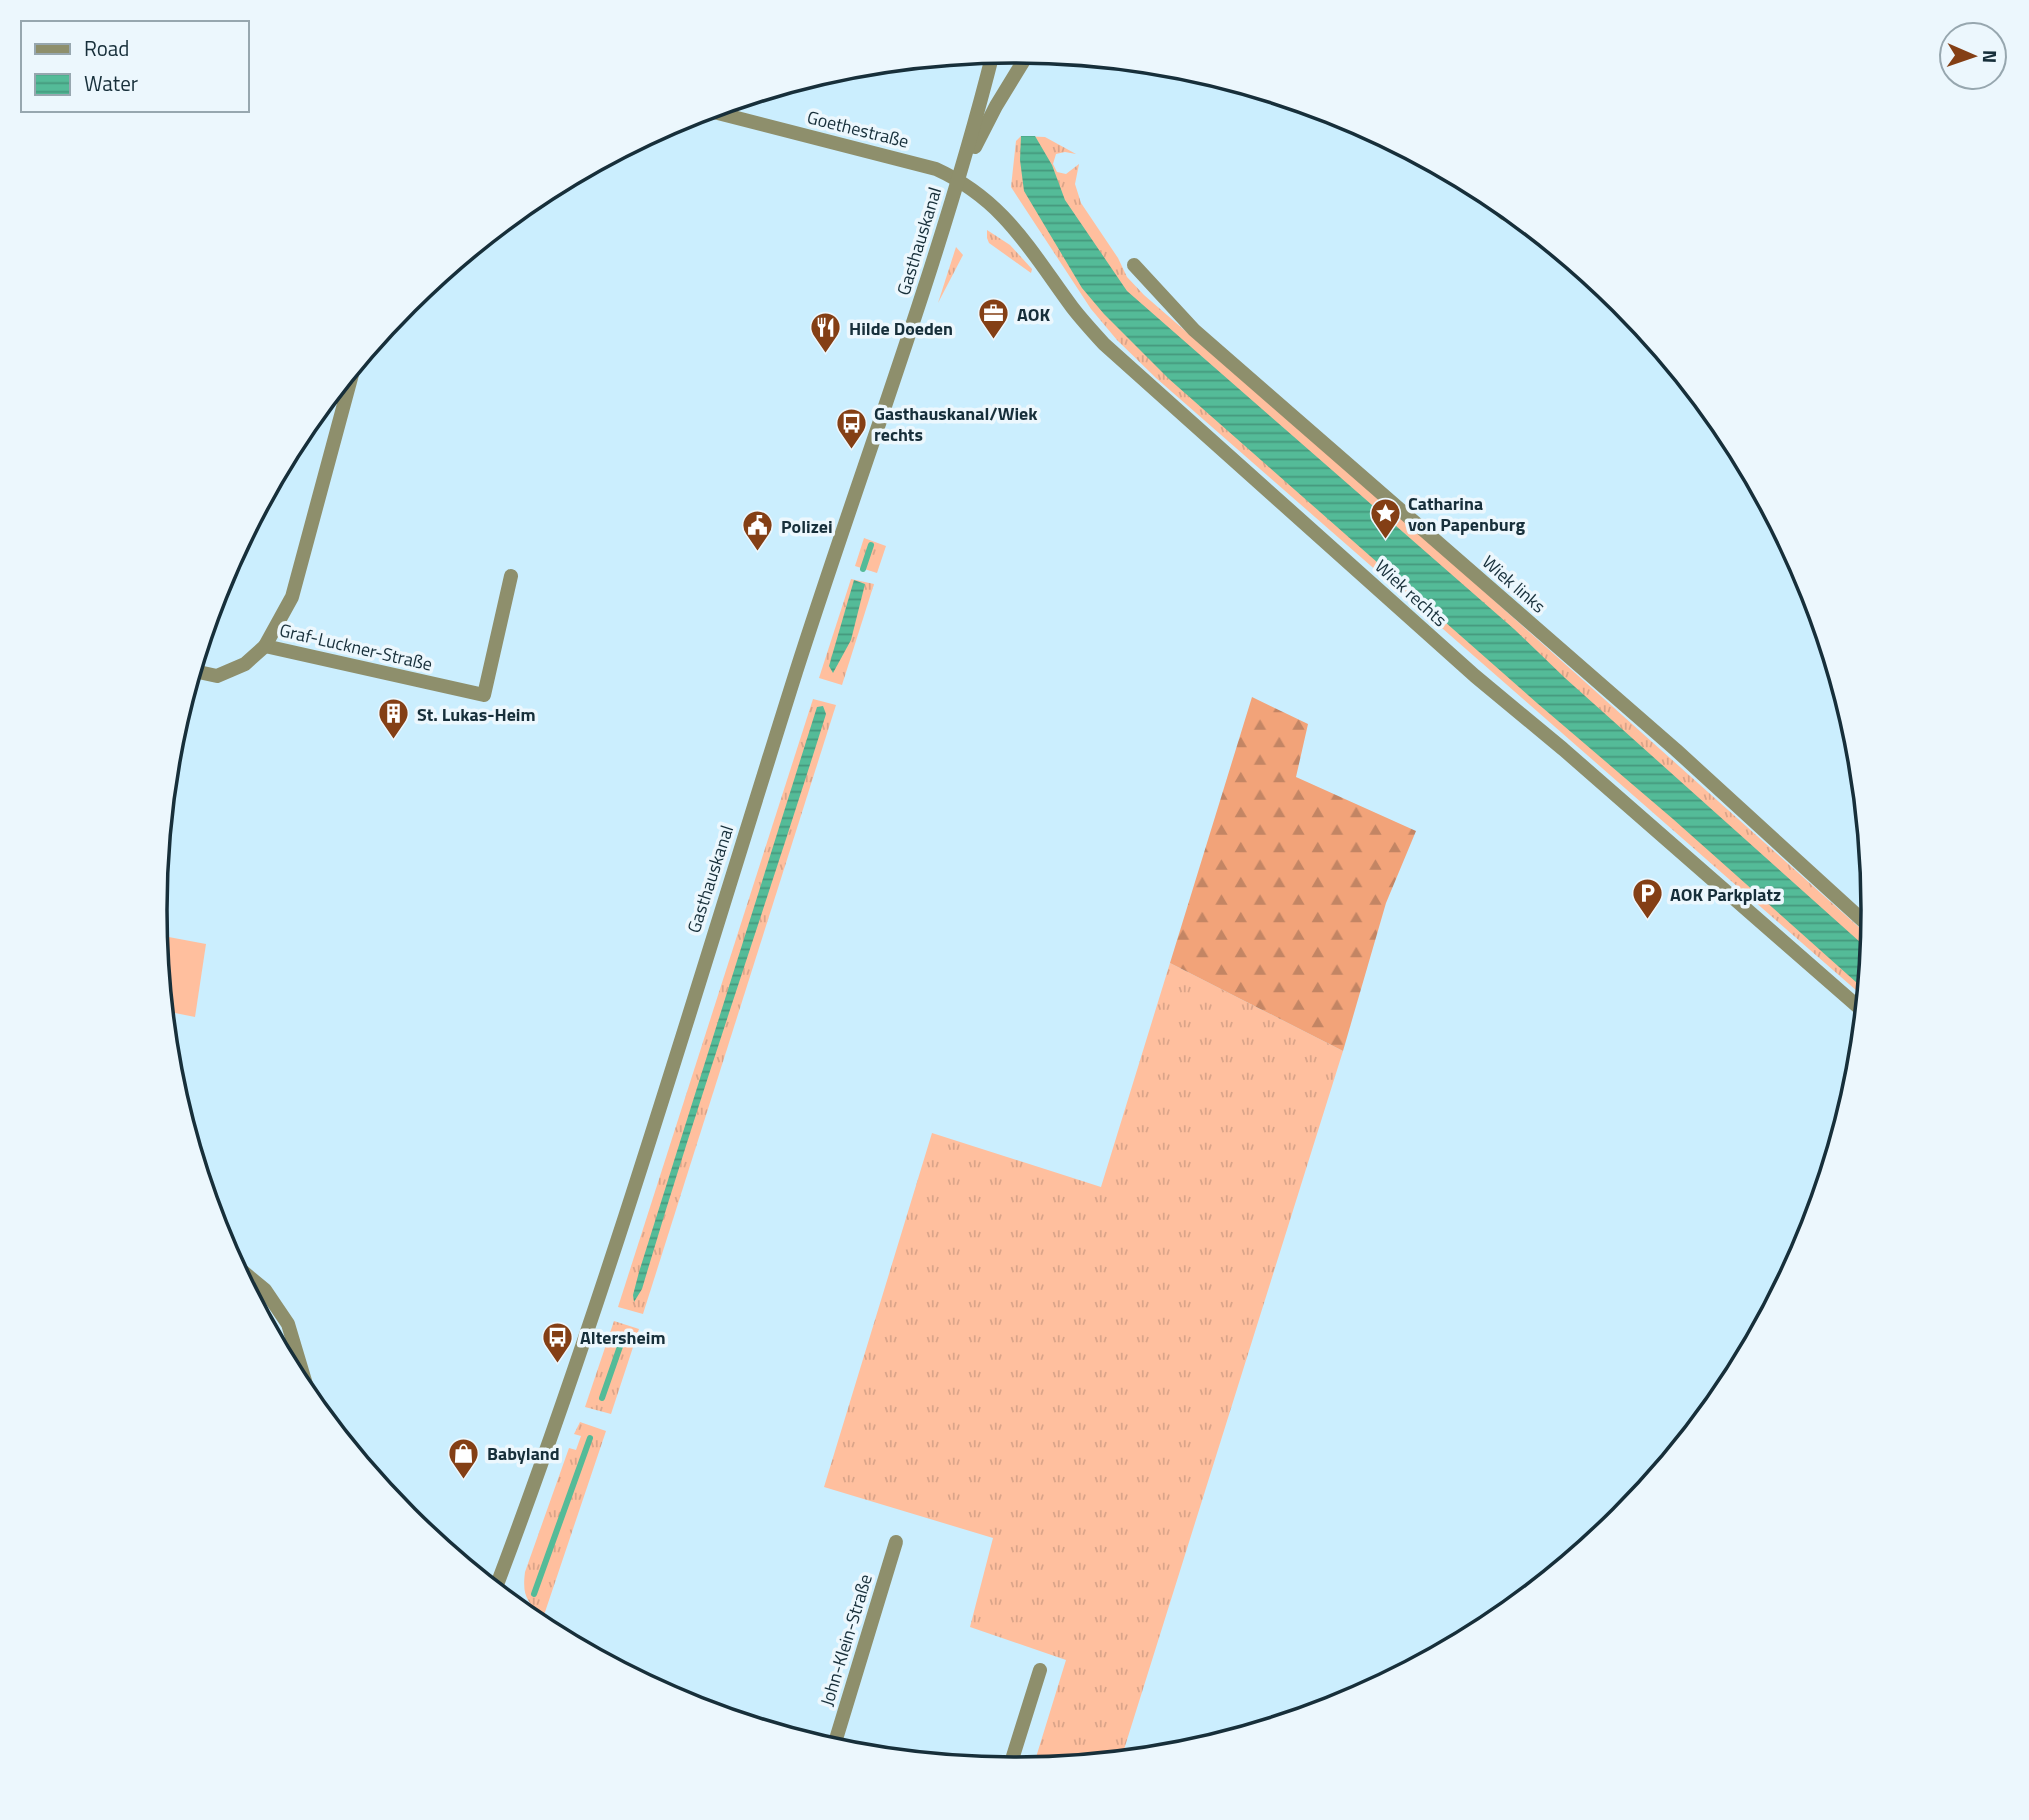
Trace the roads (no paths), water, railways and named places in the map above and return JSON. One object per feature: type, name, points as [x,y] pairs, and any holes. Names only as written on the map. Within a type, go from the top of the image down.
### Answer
[{"type":"street","points":[[958,179],[996,106],[1023,63]]},
{"type":"street","points":[[958,179],[990,64]]},
{"type":"street","name":"Goethestraße","points":[[724,115],[936,169],[958,179]]},
{"type":"street","name":"Wiek rechts","points":[[958,179],[993,205],[1011,223],[1073,309],[1104,344],[1475,676],[1856,1005]]},
{"type":"street","name":"Gasthauskanal","points":[[498,1581],[553,1434],[593,1314],[796,674],[958,179]]},
{"type":"street","name":"Wiek links","points":[[1134,265],[1194,330],[1676,750],[1862,920]]},
{"type":"street","name":"Graf-Luckner-Straße","points":[[349,387],[292,597],[265,646],[484,695],[511,576]]},
{"type":"street","points":[[202,673],[217,676],[245,664],[265,646]]},
{"type":"street","points":[[253,1280],[265,1290],[288,1324],[300,1365]]},
{"type":"street","name":"John-Klein-Straße","points":[[836,1738],[896,1542]]},
{"type":"street","points":[[1013,1757],[1040,1670]]},
{"type":"water","points":[[1021,136],[1035,136],[1052,165],[1065,200],[1127,291],[1514,629],[1565,678],[1861,943],[1858,984],[1169,379],[1082,288],[1024,191],[1020,160]]},
{"type":"water","points":[[854,580],[865,584],[851,640],[833,673],[829,666]]},
{"type":"water","points":[[823,706],[826,714],[642,1289],[634,1302],[633,1295],[639,1272],[817,707]]},
{"type":"waterway","points":[[863,569],[871,545]]},
{"type":"waterway","points":[[602,1398],[624,1335]]},
{"type":"waterway","points":[[534,1594],[590,1438]]},
{"type":"place","name":"AOK","points":[[994,341]]},
{"type":"place","name":"Hilde Doeden","points":[[826,355]]},
{"type":"place","name":"Gasthauskanal/Wiek rechts","points":[[851,450]]},
{"type":"place","name":"Catharina von Papenburg","points":[[1385,540]]},
{"type":"place","name":"Polizei","points":[[758,553]]},
{"type":"place","name":"St. Lukas-Heim","points":[[394,741]]},
{"type":"place","name":"AOK Parkplatz","points":[[1647,921]]},
{"type":"place","name":"Altersheim","points":[[557,1364]]},
{"type":"place","name":"Babyland","points":[[464,1480]]}]
